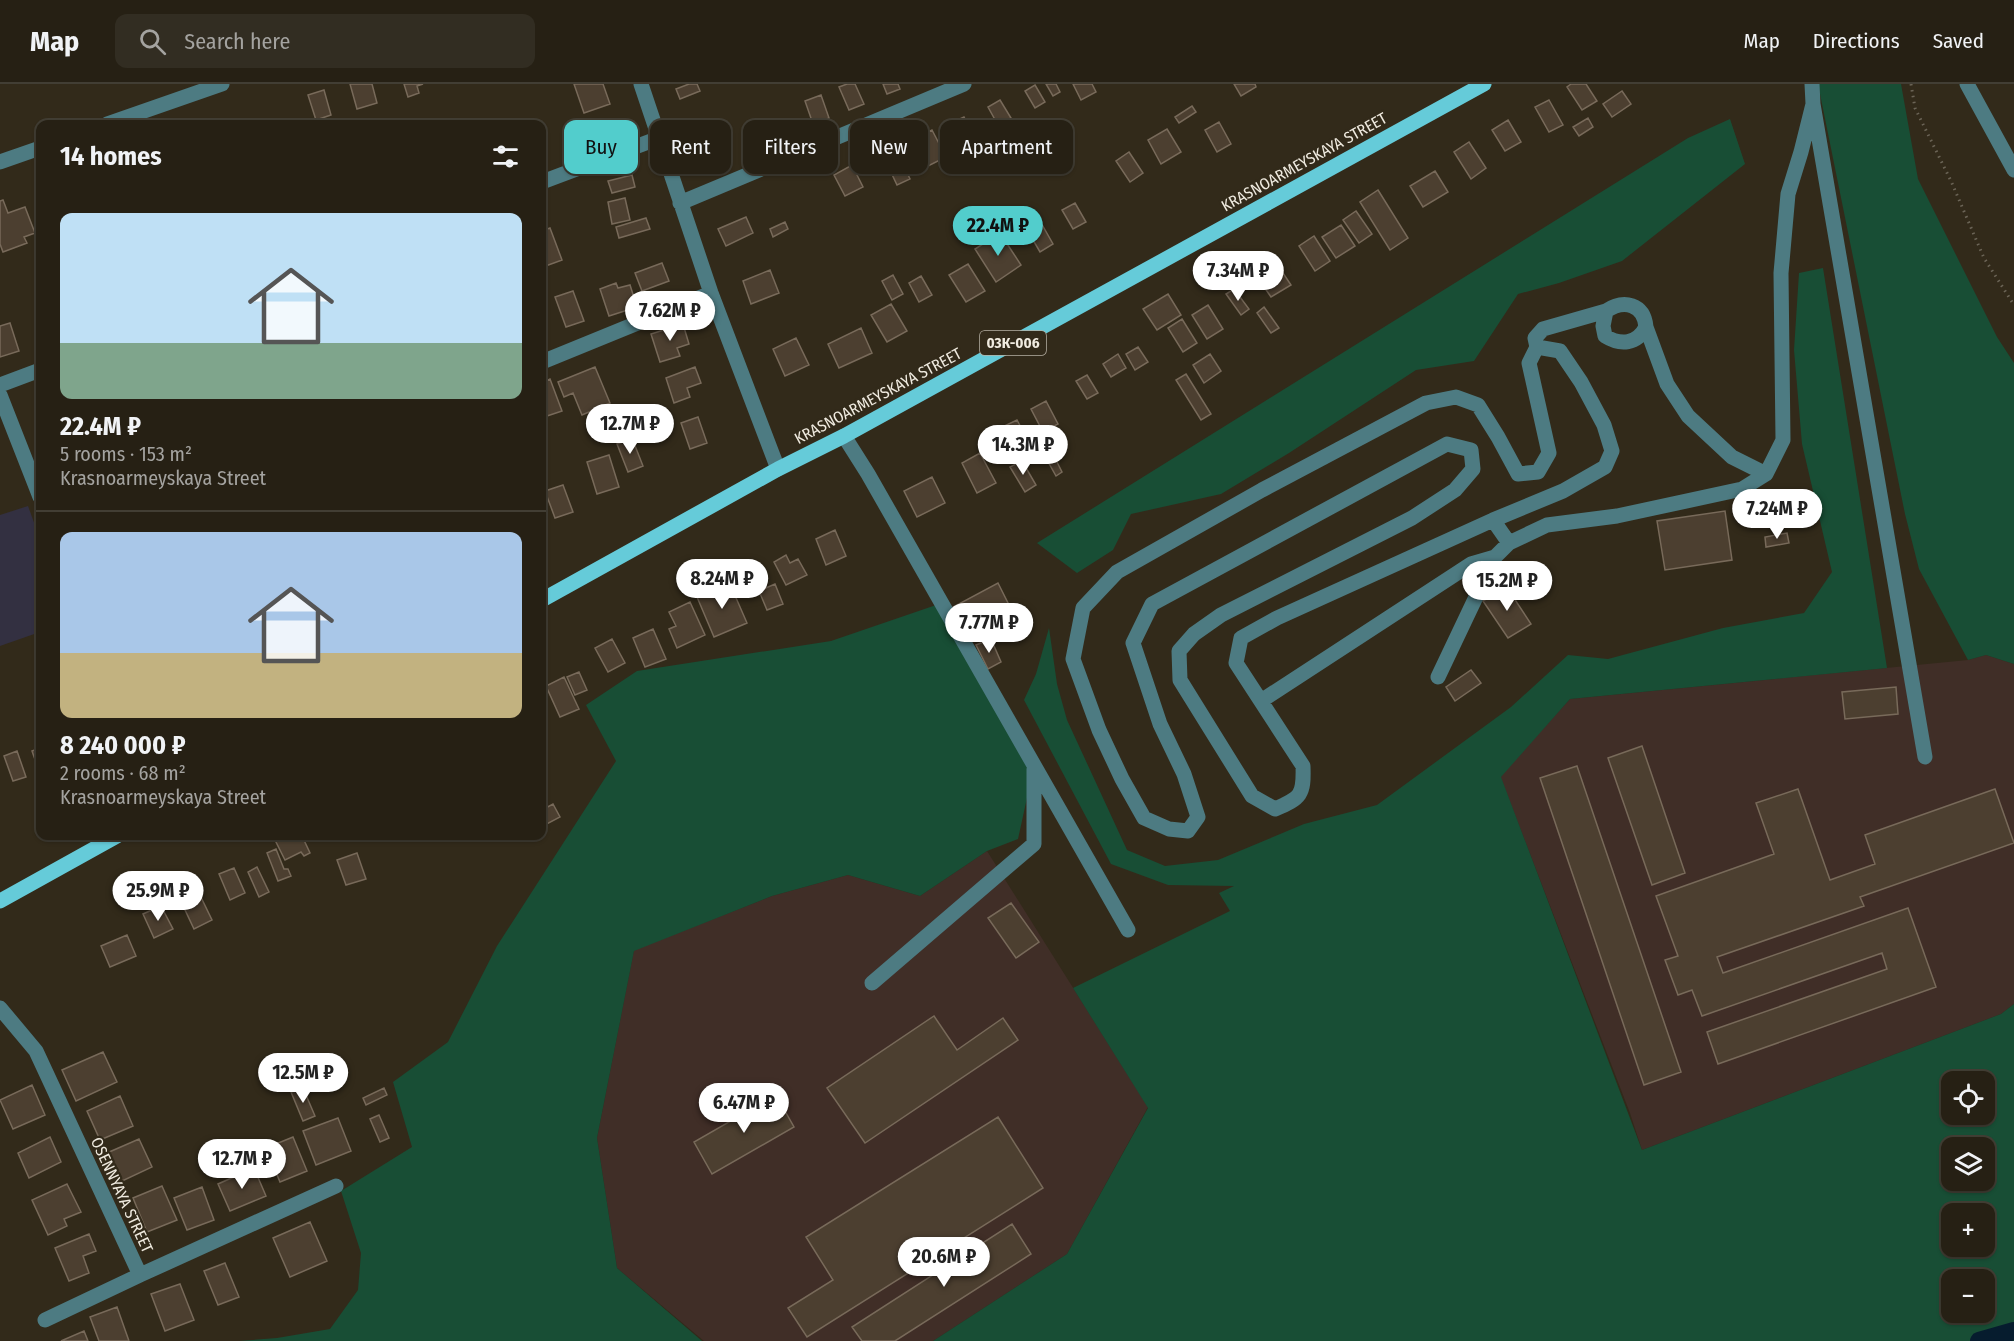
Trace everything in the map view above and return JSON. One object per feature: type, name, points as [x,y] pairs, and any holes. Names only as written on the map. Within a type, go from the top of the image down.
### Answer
[{"type":"main road","name":"KRASNOARMEYSKAYA STREET","points":[[546,598],[1484,84]]},
{"type":"main road","points":[[0,901],[110,840]]},
{"type":"street","points":[[118,120],[222,84]]},
{"type":"street","points":[[641,84],[653,120]]},
{"type":"street","points":[[680,203],[964,84]]},
{"type":"street","points":[[1812,84],[1813,104],[1925,757]]},
{"type":"street","points":[[1967,84],[2014,170]]},
{"type":"street","points":[[1438,677],[1495,557],[1509,543],[1547,525],[1617,516],[1742,489],[1766,474],[1783,440],[1781,273],[1788,194],[1813,104]]},
{"type":"street","points":[[546,180],[650,141]]},
{"type":"street","points":[[0,162],[36,149]]},
{"type":"street","points":[[671,174],[711,293],[778,469]]},
{"type":"street","points":[[546,360],[711,293]]},
{"type":"street","points":[[1537,347],[1560,351],[1581,382],[1604,425],[1612,451],[1605,467],[1572,487],[1492,520],[1277,618],[1241,638],[1236,663],[1303,766],[1303,786],[1295,801],[1275,809],[1252,796],[1180,680],[1179,651],[1194,634],[1221,615],[1413,518],[1455,490],[1473,469],[1471,450],[1447,444],[1152,604],[1133,643],[1160,724],[1184,774],[1198,817],[1188,831],[1169,829],[1144,818],[1099,730],[1073,659],[1083,608],[1117,572],[1262,490],[1426,403],[1456,397],[1478,405],[1518,474],[1539,472],[1549,453],[1529,363],[1537,347],[1535,338],[1543,329],[1606,311],[1614,305],[1629,304],[1637,308],[1645,318],[1646,327],[1667,384],[1688,416],[1732,457],[1766,474]]},
{"type":"street","points":[[1606,311],[1602,326],[1605,336],[1613,341],[1627,343],[1642,335],[1646,327]]},
{"type":"street","points":[[0,385],[36,371]]},
{"type":"street","points":[[0,394],[36,487]]},
{"type":"street","points":[[844,436],[868,474],[1128,930]]},
{"type":"street","points":[[1492,520],[1509,543]]},
{"type":"street","points":[[1261,701],[1471,564],[1495,557]]},
{"type":"street","points":[[872,983],[1034,844],[1034,765]]},
{"type":"street","name":"OSENNYAYA STREET","points":[[0,1008],[36,1051],[140,1275],[336,1186]]},
{"type":"street","points":[[45,1320],[140,1275]]},
{"type":"path","points":[[1911,84],[1915,108],[1951,181],[1984,258],[2014,305]]},
{"type":"shaded area","points":[[28,506],[36,528],[36,633],[0,646],[0,515]]},
{"type":"shaded area","points":[[1986,655],[2014,664],[2014,1004],[2001,1014],[1642,1150],[1630,1113],[1500,776],[1570,699],[1968,660]]},
{"type":"shaded area","points":[[987,851],[1148,1107],[1067,1254],[933,1341],[704,1341],[617,1268],[597,1138],[634,950],[772,896],[848,875],[920,896]]},
{"type":"green space","points":[[1818,84],[1901,84],[1918,179],[1997,337],[2014,363],[2014,664],[1986,655],[1968,660],[1919,569],[1905,514]]},
{"type":"green space","points":[[1730,119],[1745,164],[1622,261],[1559,283],[1518,294],[1474,361],[1416,370],[1289,453],[1221,494],[1131,514],[1113,550],[1077,573],[1037,543],[1688,138]]},
{"type":"green space","points":[[1823,268],[1887,668],[1570,699],[1501,777],[1642,1150],[2001,1014],[2014,1004],[2014,1341],[933,1341],[1067,1254],[1148,1108],[1073,988],[1230,911],[1219,893],[1234,886],[1168,885],[1111,864],[1024,700],[1036,674],[1049,628],[1057,684],[1067,720],[1127,850],[1165,866],[1218,860],[1304,824],[1377,805],[1511,707],[1568,655],[1608,659],[1723,628],[1804,613],[1832,572],[1802,444],[1794,350],[1799,273]]},
{"type":"green space","points":[[942,603],[1034,766],[1018,839],[987,851],[920,896],[848,875],[772,896],[634,951],[597,1138],[617,1268],[702,1341],[239,1341],[277,1338],[330,1329],[358,1290],[361,1253],[341,1191],[412,1147],[393,1082],[448,1042],[497,946],[616,761],[586,705],[637,671],[831,641]]},
{"type":"building","points":[[350,84],[372,84],[377,103],[357,109]]},
{"type":"building","points":[[404,84],[423,84],[417,86],[419,93],[408,97]]},
{"type":"building","points":[[574,84],[603,84],[610,104],[584,113]]},
{"type":"building","points":[[689,84],[697,84],[700,91],[680,99],[676,89]]},
{"type":"building","points":[[855,84],[864,104],[849,110],[839,87]]},
{"type":"building","points":[[883,84],[898,84],[900,89],[887,94]]},
{"type":"building","points":[[1046,84],[1056,84],[1060,92],[1053,96]]},
{"type":"building","points":[[1073,84],[1092,84],[1096,92],[1081,100]]},
{"type":"building","points":[[1234,84],[1255,84],[1256,87],[1241,96]]},
{"type":"building","points":[[1571,84],[1586,84],[1597,101],[1582,110],[1567,87]]},
{"type":"building","points":[[1035,85],[1045,102],[1035,108],[1025,91]]},
{"type":"building","points":[[324,90],[331,115],[316,120],[308,95]]},
{"type":"building","points":[[1622,91],[1631,104],[1612,117],[1603,104]]},
{"type":"building","points":[[821,95],[829,118],[812,120],[805,101]]},
{"type":"building","points":[[1000,100],[1011,118],[995,120],[988,107]]},
{"type":"building","points":[[1549,100],[1563,125],[1549,132],[1535,107]]},
{"type":"building","points":[[1192,106],[1196,112],[1179,123],[1175,117]]},
{"type":"building","points":[[1588,118],[1593,127],[1579,136],[1573,127]]},
{"type":"building","points":[[1508,120],[1521,142],[1505,151],[1492,130]]},
{"type":"building","points":[[1219,122],[1231,144],[1217,152],[1205,130]]},
{"type":"building","points":[[1167,129],[1181,152],[1161,164],[1148,140]]},
{"type":"building","points":[[932,130],[940,145],[940,160],[928,166],[928,132]]},
{"type":"building","points":[[1469,142],[1486,168],[1471,179],[1454,152]]},
{"type":"building","points":[[1129,152],[1143,173],[1130,182],[1116,161]]},
{"type":"building","points":[[850,166],[850,174],[856,174],[863,187],[845,196],[834,175]]},
{"type":"building","points":[[1435,171],[1448,192],[1423,207],[1410,186]]},
{"type":"building","points":[[892,174],[908,174],[910,179],[897,185]]},
{"type":"building","points":[[632,175],[635,187],[612,193],[608,181]]},
{"type":"building","points":[[1378,190],[1408,238],[1390,250],[1360,202]]},
{"type":"building","points":[[625,198],[630,220],[612,224],[608,202]]},
{"type":"building","points":[[3,200],[8,213],[25,207],[35,233],[24,237],[27,243],[3,252],[0,244],[0,201]]},
{"type":"building","points":[[1075,203],[1086,222],[1073,229],[1062,210]]},
{"type":"building","points":[[1356,211],[1372,234],[1359,243],[1343,220]]},
{"type":"building","points":[[746,217],[753,233],[726,246],[718,229]]},
{"type":"building","points":[[646,218],[650,229],[619,238],[616,227]]},
{"type":"building","points":[[1040,221],[1053,244],[1040,252],[1026,228]]},
{"type":"building","points":[[785,222],[788,229],[773,237],[770,229]]},
{"type":"building","points":[[1341,225],[1355,246],[1336,258],[1322,237]]},
{"type":"building","points":[[550,228],[562,260],[546,266],[546,230]]},
{"type":"building","points":[[1000,233],[1021,265],[996,282],[975,249]]},
{"type":"building","points":[[1314,236],[1330,261],[1315,271],[1299,246]]},
{"type":"building","points":[[1275,261],[1291,285],[1271,297],[1255,274]]},
{"type":"building","points":[[662,263],[669,281],[642,291],[635,273]]},
{"type":"building","points":[[968,264],[985,291],[966,302],[949,275]]},
{"type":"building","points":[[770,270],[779,293],[751,304],[743,281]]},
{"type":"building","points":[[893,275],[903,294],[892,300],[882,281]]},
{"type":"building","points":[[921,276],[932,295],[919,302],[909,283]]},
{"type":"building","points":[[616,283],[618,288],[630,285],[637,307],[609,316],[600,289]]},
{"type":"building","points":[[1234,289],[1249,309],[1241,315],[1226,294]]},
{"type":"building","points":[[573,291],[584,321],[566,327],[555,297]]},
{"type":"building","points":[[1168,294],[1181,315],[1157,330],[1143,309]]},
{"type":"building","points":[[891,304],[907,331],[887,342],[871,315]]},
{"type":"building","points":[[1208,305],[1223,329],[1207,339],[1192,315]]},
{"type":"building","points":[[1264,307],[1279,328],[1271,333],[1257,313]]},
{"type":"building","points":[[1182,319],[1197,343],[1183,352],[1168,328]]},
{"type":"building","points":[[10,323],[19,351],[0,357],[0,326]]},
{"type":"building","points":[[683,324],[689,344],[677,348],[680,356],[660,362],[651,334]]},
{"type":"building","points":[[861,328],[872,353],[839,368],[828,344]]},
{"type":"building","points":[[796,338],[809,365],[785,376],[773,349]]},
{"type":"building","points":[[1138,347],[1148,362],[1135,370],[1126,354]]},
{"type":"building","points":[[1118,354],[1126,368],[1111,377],[1103,364]]},
{"type":"building","points":[[1210,354],[1221,371],[1204,383],[1193,365]]},
{"type":"building","points":[[595,367],[610,403],[582,415],[573,393],[564,397],[558,382]]},
{"type":"building","points":[[695,367],[701,383],[687,388],[690,397],[674,403],[666,378]]},
{"type":"building","points":[[1186,374],[1211,414],[1201,420],[1176,380]]},
{"type":"building","points":[[1087,375],[1098,393],[1087,399],[1076,381]]},
{"type":"building","points":[[550,379],[562,411],[546,416],[546,381]]},
{"type":"building","points":[[1046,401],[1058,424],[1043,432],[1031,409]]},
{"type":"building","points":[[698,417],[707,443],[690,449],[681,423]]},
{"type":"building","points":[[1017,420],[1031,446],[1012,456],[998,429]]},
{"type":"building","points":[[632,438],[643,466],[628,472],[617,444]]},
{"type":"building","points":[[980,453],[996,483],[977,493],[962,463]]},
{"type":"building","points":[[1053,454],[1062,472],[1056,476],[1046,458]]},
{"type":"building","points":[[609,455],[619,487],[597,494],[587,462]]},
{"type":"building","points":[[1022,461],[1036,485],[1025,492],[1010,467]]},
{"type":"building","points":[[932,477],[945,503],[917,517],[904,491]]},
{"type":"building","points":[[563,485],[573,512],[555,518],[546,491]]},
{"type":"building","points":[[1725,511],[1732,560],[1665,570],[1657,521]]},
{"type":"building","points":[[835,530],[846,556],[826,565],[816,539]]},
{"type":"building","points":[[1787,533],[1789,543],[1766,547],[1765,537]]},
{"type":"building","points":[[786,555],[790,563],[798,559],[807,575],[786,585],[774,562]]},
{"type":"building","points":[[998,583],[1009,605],[966,627],[955,606]]},
{"type":"building","points":[[730,584],[747,623],[714,637],[697,597]]},
{"type":"building","points":[[775,584],[783,604],[767,610],[759,591]]},
{"type":"building","points":[[1506,586],[1531,624],[1508,638],[1483,601]]},
{"type":"building","points":[[690,602],[705,635],[677,648],[669,629],[676,626],[669,612]]},
{"type":"building","points":[[653,629],[666,659],[645,667],[633,638]]},
{"type":"building","points":[[612,639],[625,663],[608,672],[595,648]]},
{"type":"building","points":[[991,639],[1001,662],[988,669],[976,645]]},
{"type":"building","points":[[1471,670],[1481,683],[1455,701],[1446,687]]},
{"type":"building","points":[[579,672],[587,690],[575,695],[567,677]]},
{"type":"building","points":[[564,677],[579,709],[560,717],[546,686]]},
{"type":"building","points":[[1896,687],[1898,714],[1845,719],[1842,692]]},
{"type":"building","points":[[1642,746],[1685,873],[1652,885],[1608,758]]},
{"type":"building","points":[[36,750],[36,762],[32,751]]},
{"type":"building","points":[[17,751],[26,777],[13,781],[4,756]]},
{"type":"building","points":[[1577,766],[1681,1072],[1644,1085],[1540,778]]},
{"type":"building","points":[[1798,789],[1830,880],[1875,864],[1865,835],[1995,789],[2014,843],[1860,897],[1864,906],[1717,957],[1723,973],[1908,908],[1936,987],[1718,1064],[1707,1032],[1887,969],[1882,953],[1702,1016],[1692,990],[1678,995],[1665,960],[1678,956],[1656,896],[1774,854],[1756,803]]},
{"type":"building","points":[[553,804],[560,817],[546,824],[546,808]]},
{"type":"building","points":[[275,840],[304,840],[310,853],[304,856],[301,852],[285,860]]},
{"type":"building","points":[[276,849],[284,869],[288,869],[291,876],[278,881],[267,853]]},
{"type":"building","points":[[357,853],[366,879],[346,885],[337,860]]},
{"type":"building","points":[[257,867],[269,892],[259,897],[248,872]]},
{"type":"building","points":[[234,868],[245,893],[230,900],[219,874]]},
{"type":"building","points":[[196,887],[212,920],[194,929],[178,895]]},
{"type":"building","points":[[1011,903],[1039,942],[1016,958],[988,918]]},
{"type":"building","points":[[161,906],[173,929],[154,938],[143,914]]},
{"type":"building","points":[[127,935],[136,956],[110,967],[101,946]]},
{"type":"building","points":[[934,1016],[957,1050],[1003,1018],[1018,1040],[865,1143],[827,1088]]},
{"type":"building","points":[[103,1052],[117,1082],[76,1101],[62,1070]]},
{"type":"building","points":[[32,1085],[45,1115],[13,1129],[0,1100]]},
{"type":"building","points":[[303,1088],[315,1116],[303,1121],[291,1092]]},
{"type":"building","points":[[384,1088],[387,1095],[366,1105],[363,1098]]},
{"type":"building","points":[[776,1095],[794,1127],[712,1174],[694,1142]]},
{"type":"building","points":[[120,1096],[133,1126],[100,1140],[87,1111]]},
{"type":"building","points":[[379,1115],[389,1138],[380,1142],[370,1119]]},
{"type":"building","points":[[998,1117],[1043,1188],[807,1337],[788,1308],[833,1280],[806,1237]]},
{"type":"building","points":[[338,1118],[351,1151],[316,1165],[303,1131]]},
{"type":"building","points":[[50,1137],[61,1162],[29,1178],[18,1153]]},
{"type":"building","points":[[293,1137],[307,1171],[280,1182],[266,1148]]},
{"type":"building","points":[[139,1139],[152,1167],[120,1182],[107,1153]]},
{"type":"building","points":[[254,1168],[266,1196],[230,1211],[218,1184]]},
{"type":"building","points":[[67,1184],[81,1212],[64,1219],[67,1226],[48,1235],[32,1200]]},
{"type":"building","points":[[162,1186],[177,1220],[147,1232],[133,1198]]},
{"type":"building","points":[[202,1187],[214,1220],[187,1230],[174,1198]]},
{"type":"building","points":[[310,1222],[327,1261],[290,1277],[273,1238]]},
{"type":"building","points":[[1012,1224],[1031,1254],[895,1341],[862,1341],[852,1327]]},
{"type":"building","points":[[89,1234],[96,1251],[83,1256],[89,1273],[69,1281],[55,1248]]},
{"type":"building","points":[[225,1263],[239,1297],[218,1305],[204,1271]]},
{"type":"building","points":[[180,1284],[194,1320],[165,1331],[151,1294]]},
{"type":"building","points":[[117,1307],[129,1341],[99,1341],[90,1317]]},
{"type":"building","points":[[84,1331],[88,1341],[61,1341]]},
{"type":"waterway","points":[[1979,1341],[2014,1331]]}]
